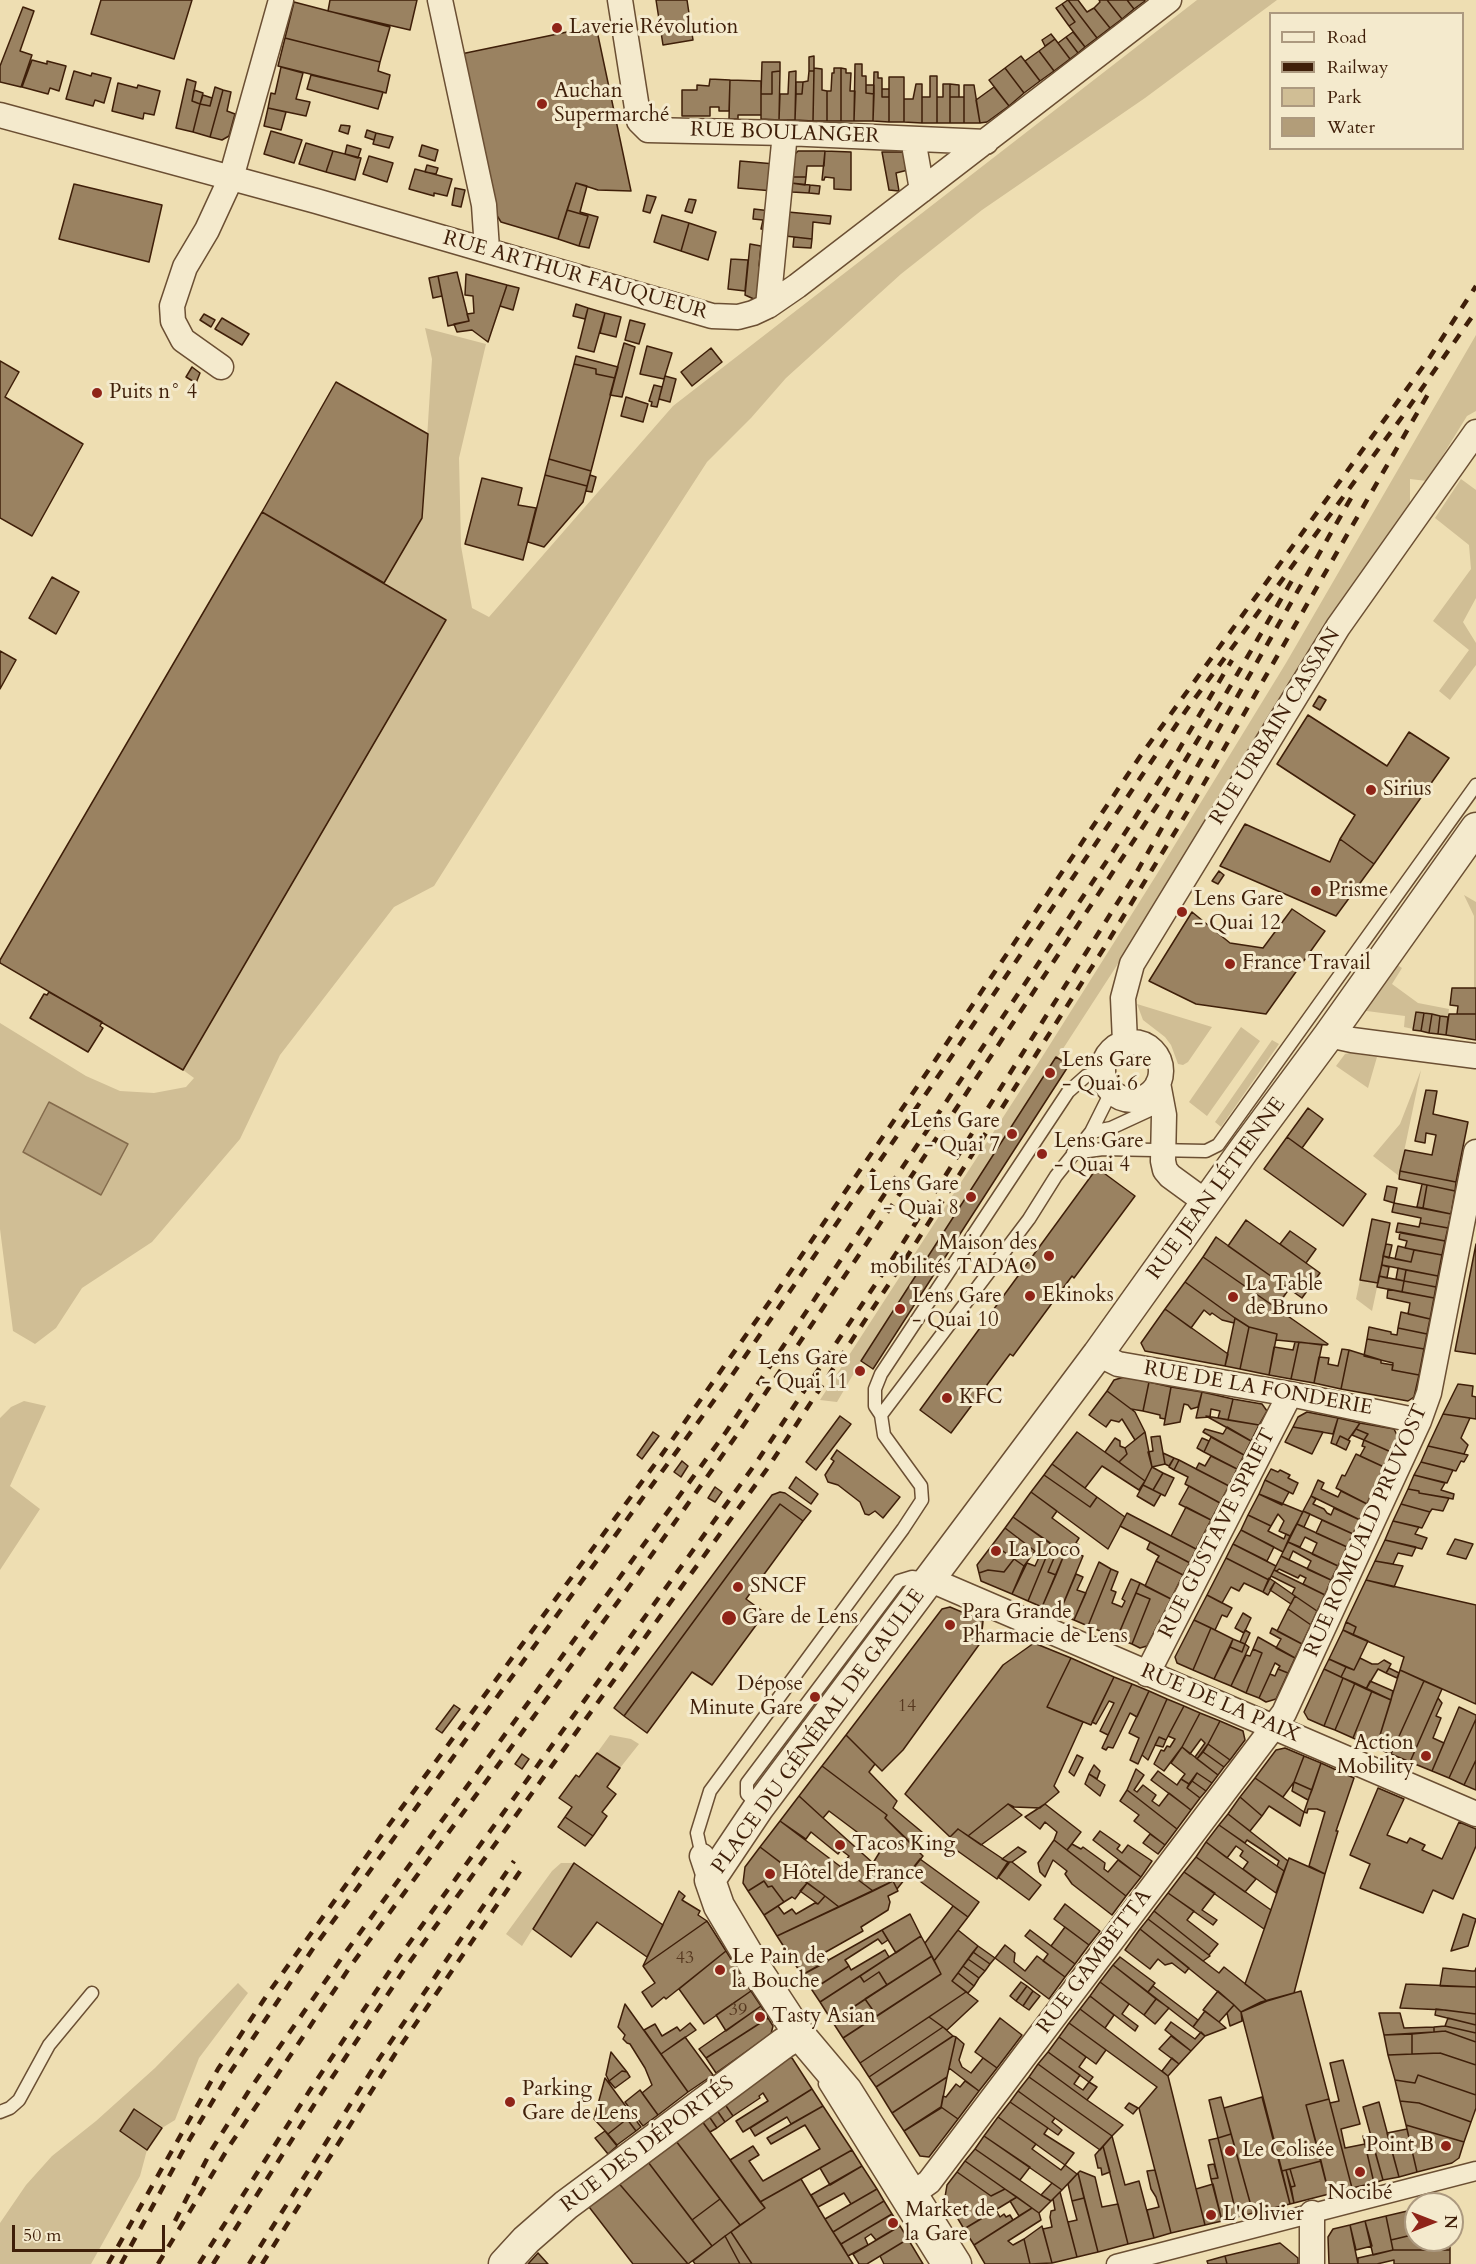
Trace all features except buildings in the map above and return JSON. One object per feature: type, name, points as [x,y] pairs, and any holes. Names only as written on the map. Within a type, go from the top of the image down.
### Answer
[{"type":"street","points":[[221,368],[183,340],[173,321],[172,306],[185,267],[207,230],[231,178],[281,0]]},
{"type":"street","points":[[440,0],[484,205],[487,249]]},
{"type":"street","name":"RUE BOULANGER","points":[[620,0],[639,122],[648,130],[785,133],[986,142]]},
{"type":"street","name":"RUE ARTHUR FAUQUEUR","points":[[0,115],[487,249],[712,316],[738,317],[768,306],[797,286],[1169,0]]},
{"type":"street","points":[[768,306],[785,133]]},
{"type":"street","points":[[913,139],[922,190]]},
{"type":"street","name":"RUE URBAIN CASSAN","points":[[1125,1042],[1123,999],[1132,964],[1338,627],[1476,432]]},
{"type":"street","name":"RUE JEAN LÉTIENNE","points":[[954,1548],[1098,1354],[1476,828]]},
{"type":"street","points":[[1329,1035],[1476,1056]]},
{"type":"street","points":[[1160,1092],[1135,1100],[1120,1097],[1107,1081],[1109,1052],[1125,1042],[1141,1043],[1155,1052],[1161,1067],[1164,1165],[1170,1176],[1207,1203]]},
{"type":"street","name":"RUE ROMUALD PRUVOST","points":[[1274,1727],[1284,1713],[1419,1421],[1429,1393],[1476,1152]]},
{"type":"street","name":"RUE DE LA FONDERIE","points":[[1098,1354],[1118,1364],[1290,1394],[1419,1421]]},
{"type":"street","name":"RUE GUSTAVE SPRIET","points":[[1147,1674],[1290,1394]]},
{"type":"street","name":"PLACE DU GÉNÉRAL DE GAULLE","points":[[706,1868],[759,1807],[954,1548]]},
{"type":"street","name":"RUE DE LA PAIX","points":[[931,1580],[1476,1814]]},
{"type":"street","name":"RUE GAMBETTA","points":[[912,2194],[928,2182],[1274,1727]]},
{"type":"street","points":[[706,1868],[719,1906],[728,1922],[799,2034],[847,2091],[956,2264]]},
{"type":"street","name":"RUE DES DÉPORTÉS","points":[[504,2264],[526,2240],[566,2205],[799,2034]]},
{"type":"street","points":[[1116,2264],[1476,2170]]},
{"type":"street","points":[[1312,2213],[1312,2264]]},
{"type":"lane","points":[[1073,1154],[1103,1149],[1206,1151],[1218,1145],[1476,785]]},
{"type":"lane","points":[[1086,1076],[1107,1081],[1090,1132],[1056,1176],[1029,1219],[966,1305],[881,1415],[875,1406],[874,1389],[881,1374],[1068,1092],[1086,1076]]},
{"type":"lane","points":[[1090,1132],[1111,1128],[1150,1110],[1160,1092]]},
{"type":"lane","name":"PLACE DU GÉNÉRAL DE GAULLE","points":[[706,1868],[697,1833],[710,1791],[922,1500],[921,1486],[884,1435],[881,1415]]},
{"type":"lane","points":[[0,2112],[10,2108],[19,2100],[49,2045],[92,1992]]},
{"type":"lane","points":[[799,2034],[829,2091],[937,2264]]},
{"type":"green space","points":[[1197,0],[1277,0],[1145,98],[982,210],[901,274],[786,378],[751,418],[707,462],[434,886],[394,907],[280,1055],[240,1139],[152,1242],[82,1288],[56,1328],[35,1344],[13,1331],[0,1229],[0,1023],[86,1076],[120,1091],[154,1093],[186,1087],[194,1078],[183,1070],[446,620],[384,583],[422,518],[432,359],[425,328],[486,344],[459,458],[461,546],[472,608],[489,617],[673,406]]},
{"type":"green space","points":[[1476,335],[1476,411],[1467,416],[1427,481],[1410,479],[1410,505],[1112,973],[861,1361],[837,1402],[820,1400],[1044,1054],[1157,874],[1286,663]]},
{"type":"green space","points":[[1461,479],[1476,490],[1476,598],[1463,622],[1476,643],[1476,665],[1450,700],[1439,691],[1469,650],[1433,621],[1471,569],[1469,545],[1435,518]]},
{"type":"green space","points":[[1464,895],[1476,902],[1476,988],[1474,988],[1474,916]]},
{"type":"green space","points":[[1393,962],[1402,968],[1392,984],[1418,1003],[1449,1009],[1448,1017],[1416,1012],[1413,1029],[1404,1027],[1405,1016],[1359,1010]]},
{"type":"green space","points":[[1137,1004],[1212,1027],[1188,1062],[1183,1065],[1178,1064],[1171,1045],[1165,1037],[1143,1020]]},
{"type":"green space","points":[[1241,1027],[1260,1041],[1207,1116],[1189,1102]]},
{"type":"green space","points":[[1272,1040],[1279,1044],[1221,1127],[1215,1122]]},
{"type":"green space","points":[[1345,1054],[1377,1057],[1368,1088],[1336,1066]]},
{"type":"green space","points":[[1421,1070],[1399,1176],[1373,1156],[1400,1124]]},
{"type":"green space","points":[[1360,1280],[1378,1283],[1372,1311],[1356,1299]]},
{"type":"green space","points":[[24,1401],[46,1406],[10,1486],[40,1509],[0,1570],[0,1418],[11,1407]]},
{"type":"green space","points":[[610,1735],[631,1739],[639,1744],[620,1768],[597,1753]]},
{"type":"green space","points":[[561,1863],[574,1863],[522,1946],[506,1934],[552,1871]]},
{"type":"green space","points":[[238,1983],[248,1993],[199,2058],[175,2120],[162,2128],[134,2109],[120,2131],[147,2150],[140,2176],[91,2264],[0,2264],[0,2223],[26,2185],[52,2156],[96,2121],[155,2068]]},
{"type":"water","points":[[49,1102],[128,1144],[101,1195],[23,1152]]},
{"type":"railway","points":[[108,2264],[218,2069],[269,1992],[658,1460],[932,1065],[1141,755],[1430,357],[1476,286]]},
{"type":"railway","points":[[121,2264],[185,2147],[229,2074],[312,1950],[726,1384],[1187,709],[1402,417],[1476,311]]},
{"type":"railway","points":[[213,2264],[319,2097],[406,1967],[767,1469],[910,1252],[1104,948],[1191,806],[1431,389]]},
{"type":"railway","points":[[199,2264],[310,2090],[397,1960],[756,1463],[901,1246],[1135,875],[1351,498]]},
{"type":"railway","points":[[158,2264],[230,2145],[352,1964],[631,1584],[741,1429],[873,1234],[1164,795],[1294,577]]},
{"type":"railway","points":[[175,2221],[212,2149],[250,2089],[343,1956],[726,1432],[1110,856],[1178,751],[1232,660]]},
{"type":"railway","points":[[249,2264],[379,2059],[514,1861]]},
{"type":"railway","points":[[262,2264],[395,2054],[523,1867]]},
{"type":"place","name":"Laverie Révolution","points":[[557,28]]},
{"type":"place","name":"Auchan Supermarché","points":[[542,104]]},
{"type":"place","name":"Puits n° 4","points":[[97,393]]},
{"type":"place","name":"Sirius","points":[[1371,790]]},
{"type":"place","name":"Prisme","points":[[1316,891]]},
{"type":"place","name":"Lens Gare - Quai 12","points":[[1182,912]]},
{"type":"place","name":"France Travail","points":[[1230,964]]},
{"type":"place","name":"Lens Gare - Quai 6","points":[[1050,1073]]},
{"type":"place","name":"Lens Gare - Quai 7","points":[[1012,1134]]},
{"type":"place","name":"Lens Gare - Quai 4","points":[[1042,1154]]},
{"type":"place","name":"Lens Gare - Quai 8","points":[[971,1197]]},
{"type":"place","name":"Maison des mobilités TADAO","points":[[1049,1256]]},
{"type":"place","name":"Ekinoks","points":[[1030,1296]]},
{"type":"place","name":"La Table de Bruno","points":[[1233,1297]]},
{"type":"place","name":"Lens Gare - Quai 10","points":[[900,1309]]},
{"type":"place","name":"Lens Gare - Quai 11","points":[[860,1371]]},
{"type":"place","name":"KFC","points":[[947,1398]]},
{"type":"place","name":"La Loco","points":[[996,1551]]},
{"type":"place","name":"SNCF","points":[[738,1587]]},
{"type":"place","name":"Gare de Lens","points":[[729,1618]]},
{"type":"place","name":"Para Grande Pharmacie de Lens","points":[[950,1625]]},
{"type":"place","name":"Dépose Minute Gare","points":[[815,1697]]},
{"type":"place","name":"Action Mobility","points":[[1426,1756]]},
{"type":"place","name":"Tacos King","points":[[840,1845]]},
{"type":"place","name":"Hôtel de France","points":[[770,1874]]},
{"type":"place","name":"Le Pain de la Bouche","points":[[720,1970]]},
{"type":"place","name":"Tasty Asian","points":[[760,2017]]},
{"type":"place","name":"Parking Gare de Lens","points":[[510,2102]]},
{"type":"place","name":"Point B","points":[[1446,2146]]},
{"type":"place","name":"Le Colisée","points":[[1230,2151]]},
{"type":"place","name":"Nocibé","points":[[1360,2172]]},
{"type":"place","name":"L'Olivier","points":[[1211,2215]]},
{"type":"place","name":"Market de la Gare","points":[[893,2223]]}]
